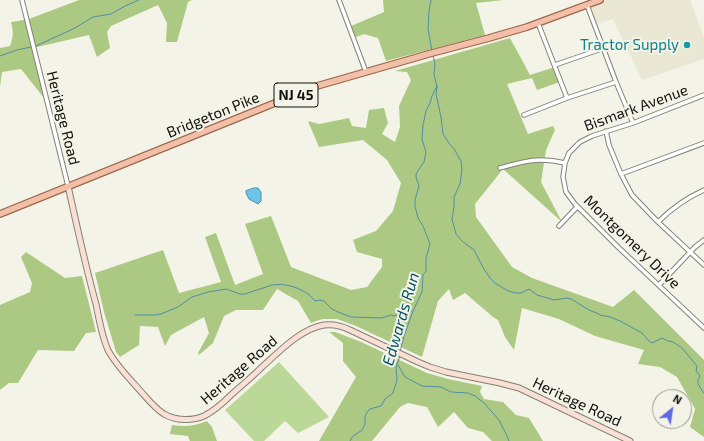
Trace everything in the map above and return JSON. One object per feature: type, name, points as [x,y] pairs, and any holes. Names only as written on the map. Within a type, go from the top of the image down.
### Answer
[{"type":"main road","name":"Bridgeton Pike","points":[[0,214],[317,86],[489,38],[538,23],[600,0]]},
{"type":"street","name":"Heritage Road","points":[[22,0],[68,186],[91,287],[108,349],[131,380],[155,407],[164,414],[187,420],[206,415],[288,344],[302,334],[320,326],[330,325],[343,327],[367,337],[421,364],[439,370],[519,388],[630,441]]},
{"type":"street","points":[[339,0],[366,72]]},
{"type":"street","points":[[587,5],[633,123]]},
{"type":"street","points":[[538,23],[555,65],[566,98]]},
{"type":"street","points":[[555,65],[604,48]]},
{"type":"street","points":[[524,115],[566,98],[616,82]]},
{"type":"street","name":"Bismark Avenue","points":[[565,163],[569,153],[580,142],[592,136],[633,123],[704,95]]},
{"type":"street","points":[[606,131],[609,145],[621,174],[632,195],[658,222],[704,265]]},
{"type":"street","points":[[621,174],[704,143]]},
{"type":"street","points":[[500,168],[532,160],[548,160],[565,163]]},
{"type":"street","name":"Montgomery Drive","points":[[565,163],[563,177],[566,192],[577,207],[704,328]]},
{"type":"street","points":[[658,222],[675,206],[704,190]]},
{"type":"street","points":[[559,226],[577,207]]},
{"type":"street","points":[[659,285],[704,240]]},
{"type":"shaded area","points":[[607,0],[690,0],[704,37],[704,59],[642,80],[613,19],[597,24],[591,6]]},
{"type":"green space","points":[[79,0],[192,0],[188,2],[177,42],[166,42],[167,23],[158,5],[111,26],[107,32],[110,48],[97,57],[89,35],[33,48],[44,98],[21,69],[2,72],[0,87],[0,48],[10,46],[13,35],[11,23],[29,19]]},
{"type":"green space","points":[[383,0],[504,0],[476,3],[485,35],[386,61],[378,38],[364,34],[356,37],[351,26],[384,12]]},
{"type":"green space","points":[[510,38],[530,75],[555,67],[560,82],[537,90],[532,78],[507,84],[528,134],[553,126],[555,130],[546,150],[541,182],[562,222],[503,169],[475,204],[476,217],[512,267],[532,278],[613,307],[634,290],[704,360],[704,437],[692,428],[692,420],[695,409],[692,404],[692,389],[684,389],[677,377],[660,367],[638,364],[644,350],[595,336],[559,319],[522,308],[514,350],[505,337],[498,320],[465,293],[453,300],[449,289],[438,301],[422,357],[356,326],[337,319],[323,319],[311,323],[298,301],[277,289],[263,310],[236,310],[224,316],[213,343],[199,355],[198,353],[209,333],[204,317],[171,335],[165,346],[158,327],[140,326],[139,345],[120,357],[116,352],[104,312],[95,273],[163,250],[179,293],[221,282],[205,237],[216,233],[235,285],[263,274],[245,224],[271,216],[291,267],[351,290],[367,287],[382,267],[382,259],[357,252],[353,240],[376,231],[393,211],[401,183],[387,160],[363,140],[319,147],[308,121],[319,124],[349,118],[352,126],[366,128],[369,110],[384,108],[388,123],[382,134],[395,142],[400,127],[399,106],[411,80],[407,72],[395,71]]},
{"type":"green space","points":[[26,252],[65,278],[82,276],[96,332],[86,333],[74,351],[38,350],[18,383],[9,383],[0,390],[0,305],[30,292],[32,283],[21,257]]},
{"type":"green space","points":[[329,332],[335,332],[359,341],[427,373],[482,386],[480,392],[484,399],[503,402],[516,415],[529,418],[543,441],[492,441],[483,432],[468,428],[454,412],[438,427],[427,407],[408,403],[400,407],[372,441],[319,441],[356,377],[343,361],[343,343]]},
{"type":"green space","points":[[279,362],[329,417],[298,433],[285,421],[264,441],[254,441],[225,410]]},
{"type":"green space","points":[[207,421],[212,427],[217,441],[190,441],[188,436],[170,434],[172,425],[190,426]]},
{"type":"water","points":[[258,188],[261,192],[261,201],[258,204],[249,199],[246,193],[246,191]]},
{"type":"waterway","points":[[36,46],[75,28],[93,17],[111,14],[139,0]]},
{"type":"waterway","name":"Edwards Run","points":[[431,0],[428,29],[432,51]]},
{"type":"waterway","points":[[0,56],[31,47]]},
{"type":"waterway","points":[[433,56],[435,63],[434,74],[437,87],[436,94],[443,134],[461,161],[462,169],[460,184],[454,197],[452,219],[456,234],[462,241],[474,250],[490,278],[508,291],[521,293],[529,289],[537,295],[554,300],[567,298],[571,299],[600,315],[620,321],[642,333],[652,343],[662,338],[673,342],[682,348],[697,366],[696,371],[700,376],[698,383],[704,393]]},
{"type":"waterway","name":"Edwards Run","points":[[400,352],[413,311],[422,292],[423,275],[426,271],[426,258],[430,244],[418,218],[415,206],[419,186],[416,174],[424,162],[426,152],[422,139],[423,125],[426,111],[437,86]]},
{"type":"waterway","points":[[135,315],[161,314],[178,307],[192,297],[208,292],[226,289],[240,294],[245,294],[272,285],[286,285],[300,289],[315,301],[324,301],[332,309],[351,317],[381,318],[391,315],[394,316],[406,311],[412,311]]},
{"type":"waterway","name":"Edwards Run","points":[[350,441],[352,437],[362,430],[365,424],[365,416],[368,411],[381,406],[385,399],[393,393],[397,380],[396,367],[400,356]]},
{"type":"waterway","points":[[398,365],[405,377],[422,386],[441,387],[451,392],[468,393],[475,396],[484,403],[499,420],[509,441]]},
{"type":"place","name":"Tractor Supply","points":[[687,45]]}]
